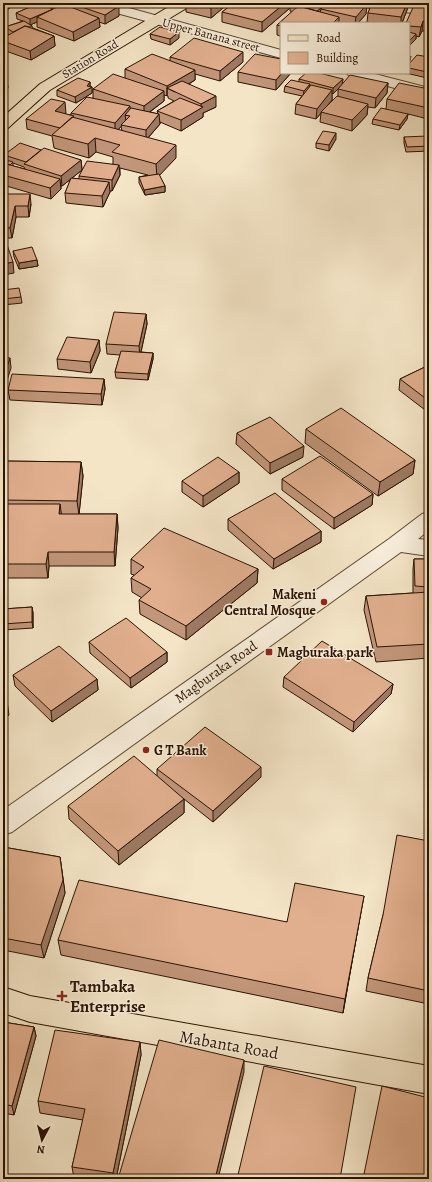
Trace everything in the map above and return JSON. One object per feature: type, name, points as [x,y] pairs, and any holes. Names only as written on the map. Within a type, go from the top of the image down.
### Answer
[{"type":"main road","name":"Station Road","points":[[3,125],[45,87],[185,3]]},
{"type":"main road","name":"Mabanta Road","points":[[3,1000],[16,1010],[429,1080]]},
{"type":"street","name":"Upper Banana street","points":[[96,3],[280,54]]},
{"type":"street","points":[[363,3],[429,11]]},
{"type":"street","points":[[358,74],[429,93]]},
{"type":"street","name":"Magburaka Road","points":[[3,824],[397,544],[429,519]]},
{"type":"street","points":[[397,544],[429,548]]},
{"type":"building","points":[[39,3],[53,9],[30,19],[16,13]]},
{"type":"building","points":[[46,3],[64,3],[64,4],[57,7]]},
{"type":"building","points":[[70,3],[109,3],[119,6],[105,15]]},
{"type":"building","points":[[190,3],[217,3],[211,8]]},
{"type":"building","points":[[234,3],[285,3],[262,22],[222,12]]},
{"type":"building","points":[[294,3],[306,3],[301,7],[298,6],[297,8],[290,6]]},
{"type":"building","points":[[310,3],[326,3],[317,11],[304,7]]},
{"type":"building","points":[[326,3],[367,4],[356,17],[321,9]]},
{"type":"building","points":[[372,3],[407,3],[401,17],[368,13]]},
{"type":"building","points":[[415,3],[429,3],[429,22],[423,21],[421,27],[410,26],[410,22],[406,22]]},
{"type":"building","points":[[63,4],[99,18],[73,32],[37,17]]},
{"type":"building","points":[[298,6],[339,17],[334,22],[280,22]]},
{"type":"building","points":[[24,21],[32,26],[25,26],[13,32],[5,27]]},
{"type":"building","points":[[25,26],[54,36],[30,51],[3,41],[3,38]]},
{"type":"building","points":[[160,27],[179,32],[170,39],[150,34]]},
{"type":"building","points":[[410,32],[416,34],[410,40]]},
{"type":"building","points":[[194,38],[243,52],[220,71],[170,57]]},
{"type":"building","points":[[152,54],[195,70],[167,86],[125,69]]},
{"type":"building","points":[[255,54],[280,59],[281,74],[276,80],[238,72]]},
{"type":"building","points":[[417,55],[429,57],[429,70],[427,72],[410,68],[410,63]]},
{"type":"building","points":[[113,74],[164,91],[144,106],[93,89]]},
{"type":"building","points":[[305,74],[323,74],[343,79],[333,88],[299,79]]},
{"type":"building","points":[[350,75],[388,83],[376,98],[338,89]]},
{"type":"building","points":[[78,78],[90,82],[87,86],[92,87],[75,97],[57,90]]},
{"type":"building","points":[[291,80],[310,84],[304,91],[285,86]]},
{"type":"building","points":[[182,81],[216,96],[201,104],[167,88]]},
{"type":"building","points":[[399,83],[429,89],[429,108],[387,99]]},
{"type":"building","points":[[311,85],[332,90],[317,109],[296,104]]},
{"type":"building","points":[[337,96],[368,104],[352,120],[321,112]]},
{"type":"building","points":[[87,97],[130,106],[115,123],[71,113]]},
{"type":"building","points":[[180,98],[203,107],[181,120],[157,111]]},
{"type":"building","points":[[51,99],[65,102],[55,111],[74,116],[60,128],[26,119]]},
{"type":"building","points":[[131,108],[159,114],[146,130],[121,125],[130,116],[125,115]]},
{"type":"building","points":[[381,108],[408,114],[400,125],[373,119]]},
{"type":"building","points":[[72,117],[176,145],[156,164],[112,152],[120,145],[95,138],[88,144],[52,135]]},
{"type":"building","points":[[323,131],[336,133],[329,145],[316,143]]},
{"type":"building","points":[[427,136],[429,146],[407,147],[404,137]]},
{"type":"building","points":[[20,143],[41,150],[26,162],[4,155]]},
{"type":"building","points":[[44,148],[81,160],[61,176],[24,164]]},
{"type":"building","points":[[3,159],[13,162],[10,165],[3,163]]},
{"type":"building","points":[[87,161],[119,165],[112,180],[79,176]]},
{"type":"building","points":[[3,163],[60,179],[50,188],[3,175]]},
{"type":"building","points":[[159,174],[165,186],[144,190],[139,177]]},
{"type":"building","points":[[71,178],[109,182],[102,196],[65,193]]},
{"type":"building","points":[[3,194],[30,194],[28,206],[15,206],[10,228],[3,227]]},
{"type":"building","points":[[3,239],[5,239],[13,262],[3,264]]},
{"type":"building","points":[[32,247],[37,260],[19,263],[13,251]]},
{"type":"building","points":[[19,288],[21,297],[3,299],[3,290]]},
{"type":"building","points":[[114,312],[146,314],[139,346],[106,344]]},
{"type":"building","points":[[67,337],[99,340],[90,362],[57,359]]},
{"type":"building","points":[[121,351],[153,353],[148,374],[115,372]]},
{"type":"building","points":[[3,357],[10,358],[3,378]]},
{"type":"building","points":[[429,365],[429,401],[400,379]]},
{"type":"building","points":[[12,374],[104,379],[101,394],[8,390]]},
{"type":"building","points":[[341,408],[415,460],[380,482],[306,429]]},
{"type":"building","points":[[270,417],[304,446],[270,463],[237,433]]},
{"type":"building","points":[[320,456],[373,494],[334,518],[282,479]]},
{"type":"building","points":[[218,457],[239,472],[203,496],[182,481]]},
{"type":"building","points":[[3,461],[81,462],[77,501],[3,500]]},
{"type":"building","points":[[275,493],[321,531],[274,559],[228,519]]},
{"type":"building","points":[[7,504],[60,504],[59,514],[117,514],[114,552],[48,552],[46,564],[3,564],[3,523]]},
{"type":"building","points":[[164,528],[258,569],[186,626],[139,600],[151,589],[131,578],[144,567],[131,559]]},
{"type":"building","points":[[414,559],[429,559],[429,587],[415,586]]},
{"type":"building","points":[[429,592],[429,644],[377,647],[366,596]]},
{"type":"building","points":[[32,607],[32,622],[3,624],[3,609]]},
{"type":"building","points":[[126,618],[167,652],[130,678],[89,642]]},
{"type":"building","points":[[322,641],[393,684],[354,722],[284,677]]},
{"type":"building","points":[[59,646],[97,679],[51,711],[13,675]]},
{"type":"building","points":[[3,698],[7,701],[3,704]]},
{"type":"building","points":[[205,727],[261,767],[213,811],[157,769]]},
{"type":"building","points":[[134,756],[184,799],[118,851],[68,806]]},
{"type":"building","points":[[397,835],[429,841],[429,991],[368,978],[383,915]]},
{"type":"building","points":[[3,847],[60,857],[63,880],[41,945],[3,938]]},
{"type":"building","points":[[79,880],[287,922],[295,883],[364,896],[345,999],[58,940]]},
{"type":"building","points":[[3,1022],[34,1027],[12,1106],[3,1104]]},
{"type":"building","points":[[55,1030],[140,1042],[113,1173],[72,1167],[85,1109],[38,1101]]},
{"type":"building","points":[[159,1040],[244,1060],[215,1179],[118,1179]]},
{"type":"building","points":[[264,1066],[356,1087],[340,1179],[237,1179]]},
{"type":"building","points":[[382,1086],[429,1098],[429,1167],[427,1179],[363,1179]]},
{"type":"place","name":"Makeni Central Mosque","points":[[324,602]]},
{"type":"place","name":"Magburaka park","points":[[269,652]]},
{"type":"place","name":"G T Bank","points":[[146,750]]},
{"type":"place","name":"Tambaka Enterprise","points":[[62,996]]}]
